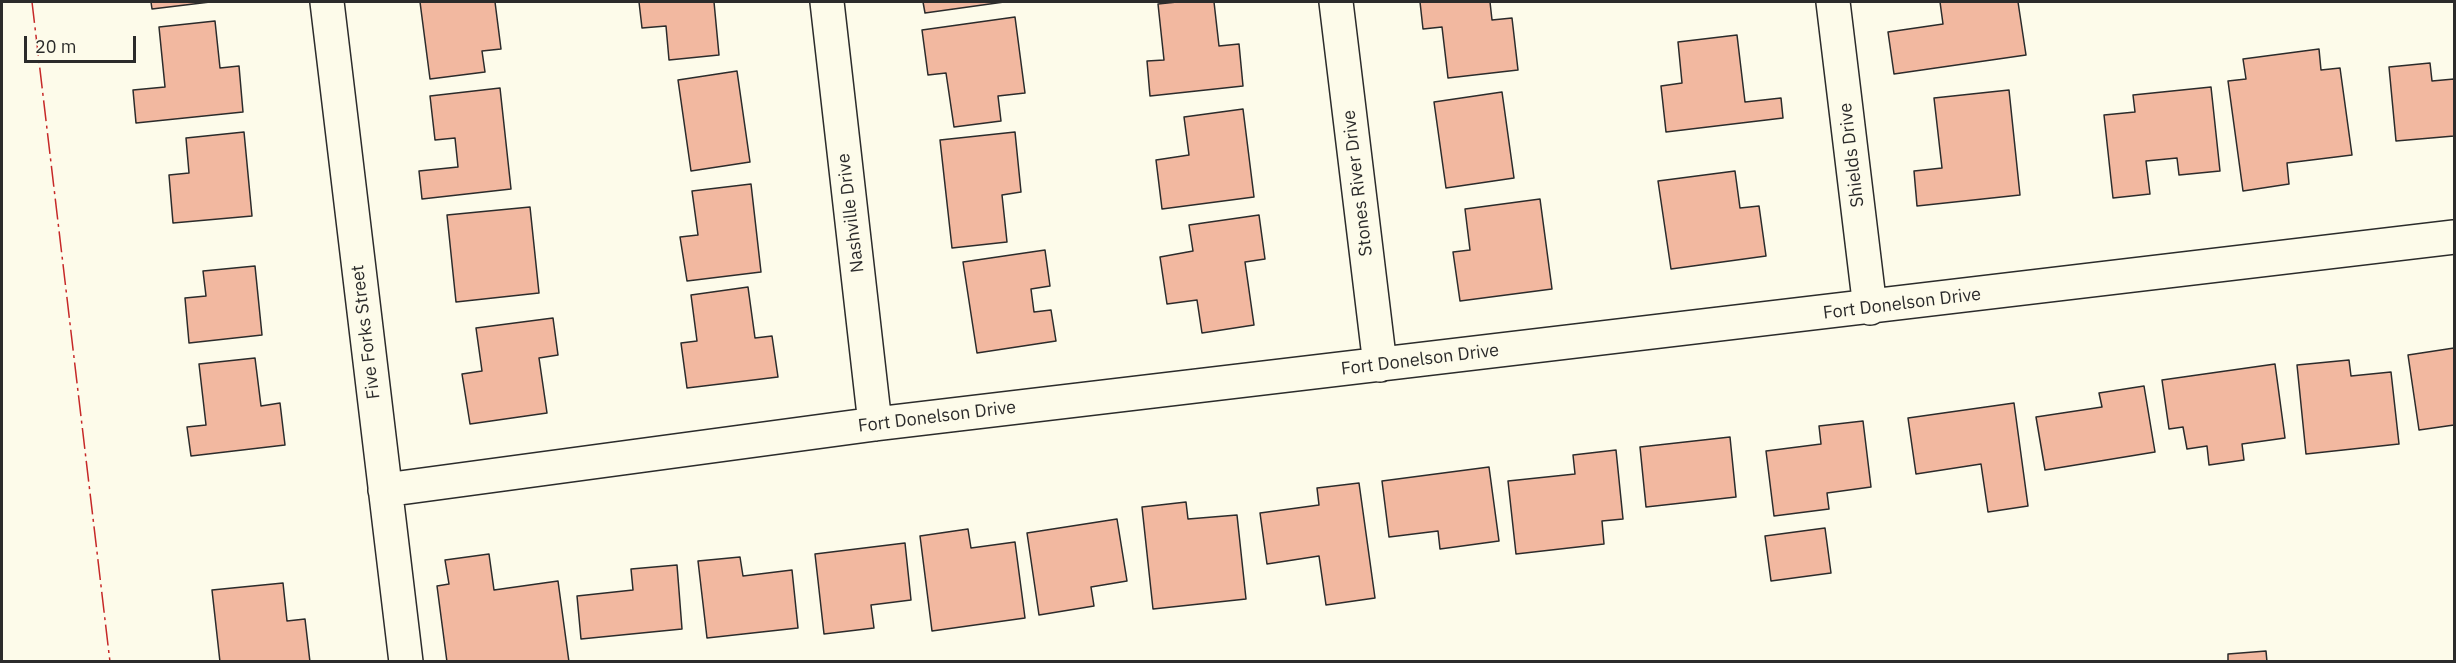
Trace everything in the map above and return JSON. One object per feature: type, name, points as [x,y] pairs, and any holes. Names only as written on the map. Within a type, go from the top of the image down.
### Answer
[{"type":"street","name":"Five Forks Street","points":[[327,2],[406,662]]},
{"type":"street","name":"Nashville Drive","points":[[827,2],[875,424]]},
{"type":"street","name":"Stones River Drive","points":[[1336,2],[1380,365]]},
{"type":"street","name":"Shields Drive","points":[[1833,2],[1870,308]]},
{"type":"street","name":"Fort Donelson Drive","points":[[385,490],[875,424],[1870,308],[2454,237]]},
{"type":"building","points":[[151,2],[210,2],[152,9]]},
{"type":"building","points":[[420,2],[495,2],[501,49],[482,51],[485,72],[430,79]]},
{"type":"building","points":[[639,2],[714,2],[719,55],[669,60],[666,26],[642,28]]},
{"type":"building","points":[[923,2],[1004,2],[925,13]]},
{"type":"building","points":[[1214,2],[1219,46],[1239,44],[1243,86],[1150,96],[1147,61],[1164,60],[1158,4]]},
{"type":"building","points":[[1420,2],[1490,2],[1492,20],[1512,18],[1518,70],[1448,78],[1442,27],[1423,29]]},
{"type":"building","points":[[1940,2],[2018,2],[2026,55],[1894,74],[1888,32],[1943,24]]},
{"type":"building","points":[[1015,17],[1025,93],[998,96],[1001,121],[954,127],[946,73],[928,75],[922,30]]},
{"type":"building","points":[[215,21],[220,68],[239,66],[243,112],[136,123],[133,90],[165,87],[159,27]]},
{"type":"building","points":[[1737,35],[1745,102],[1781,98],[1783,118],[1666,132],[1661,86],[1682,83],[1678,42]]},
{"type":"building","points":[[2319,49],[2321,70],[2340,68],[2352,155],[2287,163],[2289,184],[2243,191],[2228,81],[2246,79],[2243,59]]},
{"type":"building","points":[[2430,63],[2432,81],[2454,79],[2454,136],[2396,141],[2389,67]]},
{"type":"building","points":[[737,71],[750,162],[691,171],[678,80]]},
{"type":"building","points":[[2211,87],[2220,171],[2179,175],[2177,158],[2146,161],[2150,194],[2113,198],[2104,115],[2135,112],[2133,95]]},
{"type":"building","points":[[500,88],[511,189],[422,199],[419,171],[458,167],[455,138],[435,140],[430,96]]},
{"type":"building","points":[[2009,90],[2020,195],[1917,206],[1914,171],[1942,168],[1934,98]]},
{"type":"building","points":[[1502,92],[1514,178],[1446,188],[1434,102]]},
{"type":"building","points":[[1243,109],[1254,197],[1162,209],[1156,160],[1189,155],[1184,117]]},
{"type":"building","points":[[244,132],[252,216],[173,223],[169,175],[189,173],[186,138]]},
{"type":"building","points":[[1015,132],[1021,192],[1002,195],[1007,242],[952,248],[940,140]]},
{"type":"building","points":[[1735,171],[1740,208],[1759,206],[1766,256],[1671,269],[1658,181]]},
{"type":"building","points":[[751,184],[761,272],[687,281],[680,237],[698,235],[692,191]]},
{"type":"building","points":[[1540,199],[1552,289],[1460,301],[1453,252],[1470,250],[1465,209]]},
{"type":"building","points":[[530,207],[539,293],[456,302],[447,215]]},
{"type":"building","points":[[1259,215],[1265,259],[1245,262],[1254,325],[1202,333],[1197,300],[1167,304],[1160,257],[1193,251],[1189,225]]},
{"type":"building","points":[[1045,250],[1050,286],[1031,289],[1034,312],[1051,310],[1056,341],[977,353],[963,262]]},
{"type":"building","points":[[255,266],[262,335],[189,343],[185,298],[206,296],[203,271]]},
{"type":"building","points":[[748,287],[755,338],[772,336],[778,377],[687,388],[681,343],[697,341],[691,295]]},
{"type":"building","points":[[553,318],[558,355],[539,358],[547,413],[470,424],[462,374],[482,371],[476,328]]},
{"type":"building","points":[[2454,348],[2454,425],[2419,430],[2408,355]]},
{"type":"building","points":[[255,358],[261,406],[280,403],[285,445],[191,456],[187,427],[206,425],[199,364]]},
{"type":"building","points":[[2349,360],[2351,376],[2391,372],[2399,444],[2306,454],[2297,365]]},
{"type":"building","points":[[2275,364],[2285,438],[2242,444],[2244,460],[2209,465],[2207,446],[2187,449],[2183,427],[2169,429],[2162,380]]},
{"type":"building","points":[[2144,386],[2155,452],[2045,470],[2036,417],[2102,407],[2099,393]]},
{"type":"building","points":[[2014,403],[2028,506],[1988,512],[1981,464],[1916,474],[1908,418]]},
{"type":"building","points":[[1863,421],[1871,487],[1827,493],[1829,509],[1774,516],[1766,451],[1821,444],[1819,426]]},
{"type":"building","points":[[1730,437],[1736,497],[1646,507],[1640,447]]},
{"type":"building","points":[[1616,450],[1623,519],[1602,521],[1604,544],[1516,554],[1508,481],[1575,474],[1573,455]]},
{"type":"building","points":[[1489,467],[1499,541],[1440,549],[1438,531],[1389,537],[1382,481]]},
{"type":"building","points":[[1359,483],[1375,598],[1326,605],[1319,556],[1267,564],[1260,513],[1319,505],[1317,488]]},
{"type":"building","points":[[1186,502],[1188,519],[1237,515],[1246,599],[1153,609],[1142,507]]},
{"type":"building","points":[[1117,519],[1127,581],[1091,587],[1094,606],[1039,615],[1027,533]]},
{"type":"building","points":[[1825,528],[1831,573],[1771,581],[1765,536]]},
{"type":"building","points":[[968,529],[971,548],[1015,542],[1025,618],[932,631],[920,536]]},
{"type":"building","points":[[905,543],[911,600],[871,605],[874,628],[824,634],[815,554]]},
{"type":"building","points":[[489,554],[494,590],[558,581],[569,662],[447,662],[437,586],[449,584],[445,560]]},
{"type":"building","points":[[740,557],[743,576],[792,570],[798,628],[707,638],[698,561]]},
{"type":"building","points":[[677,565],[682,629],[581,639],[577,596],[633,590],[631,569]]},
{"type":"building","points":[[283,583],[287,621],[305,619],[310,662],[220,662],[212,590]]},
{"type":"building","points":[[2266,651],[2267,662],[2228,662],[2228,654]]},
{"type":"power","points":[[32,2],[110,662]]}]
